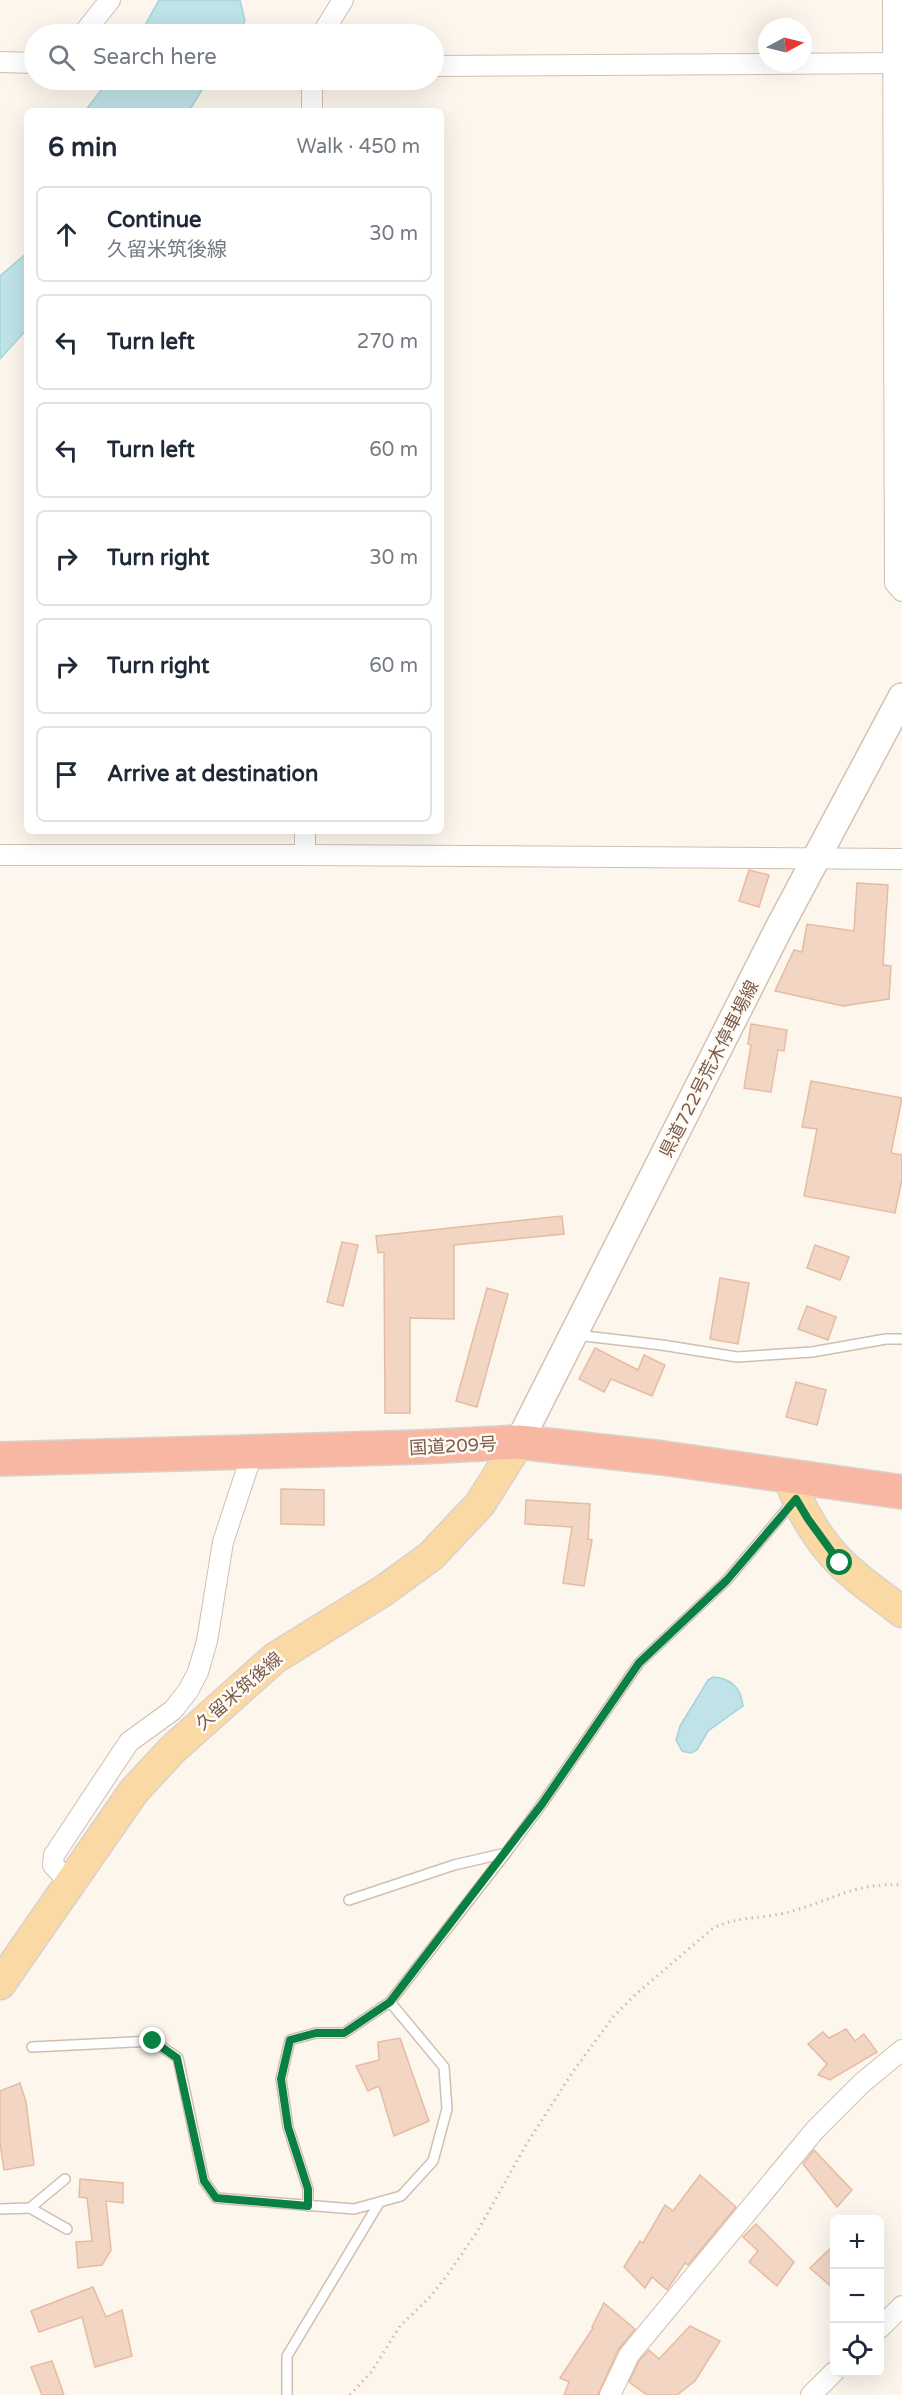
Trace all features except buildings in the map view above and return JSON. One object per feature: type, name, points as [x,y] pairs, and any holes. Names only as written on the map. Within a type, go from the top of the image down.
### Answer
[{"type":"highway","name":"国道209号","points":[[0,1459],[420,1448],[519,1442],[663,1458],[792,1488],[902,1492]]},
{"type":"main road","name":"県道722号荒木停車場線","points":[[519,1442],[816,858],[902,697]]},
{"type":"main road","name":"久留米筑後線","points":[[0,1984],[134,1791],[173,1749],[275,1658],[383,1591],[431,1556],[480,1504],[519,1442]]},
{"type":"main road","points":[[792,1488],[808,1519],[840,1563],[902,1612]]},
{"type":"street","points":[[91,24],[110,0]]},
{"type":"street","points":[[328,24],[343,0]]},
{"type":"street","points":[[892,0],[897,63],[895,583],[902,591]]},
{"type":"street","points":[[0,62],[24,63]]},
{"type":"street","points":[[444,66],[897,63]]},
{"type":"street","points":[[312,90],[312,108]]},
{"type":"street","points":[[305,834],[305,855]]},
{"type":"street","points":[[0,855],[902,859]]},
{"type":"street","points":[[70,1883],[53,1864],[54,1854],[129,1742],[173,1710],[188,1691],[198,1672],[207,1641],[223,1542],[253,1451]]},
{"type":"street","points":[[610,2395],[629,2355],[815,2130],[862,2083],[902,2050]]},
{"type":"street","points":[[884,2323],[902,2306]]},
{"type":"street","points":[[811,2395],[830,2376]]},
{"type":"lane","points":[[574,1334],[737,1357],[812,1352],[886,1339],[902,1339]]},
{"type":"lane","points":[[308,2206],[308,2189],[288,2127],[281,2079],[290,2040],[316,2033],[344,2033],[390,2002],[542,1804],[639,1663],[727,1580],[792,1488]]},
{"type":"lane","points":[[349,1900],[454,1865],[506,1853]]},
{"type":"lane","points":[[32,2047],[153,2041],[177,2058],[204,2181],[216,2198],[354,2209],[401,2196],[433,2161],[447,2109],[444,2067],[390,2002]]},
{"type":"lane","points":[[30,2208],[65,2179]]},
{"type":"lane","points":[[287,2395],[287,2356],[380,2203]]},
{"type":"lane","points":[[0,2210],[30,2208],[67,2229]]},
{"type":"path","points":[[350,2395],[372,2371],[400,2326],[431,2296],[450,2271],[477,2232],[526,2145],[572,2073],[613,2017],[636,1994],[712,1929],[723,1923],[791,1912],[859,1888],[887,1884],[902,1885]]},
{"type":"water","points":[[159,0],[240,0],[245,21],[243,24],[146,24]]},
{"type":"water","points":[[101,90],[202,90],[191,108],[87,108]]},
{"type":"water","points":[[24,256],[24,332],[0,359],[0,276]]},
{"type":"water","points":[[713,1677],[725,1679],[734,1685],[740,1694],[743,1706],[708,1731],[697,1750],[691,1753],[682,1751],[676,1740],[680,1726],[708,1680]]},
{"type":"route","points":[[153,2041],[177,2058],[204,2181],[216,2198],[308,2206],[308,2189],[288,2127],[281,2079],[290,2040],[316,2033],[344,2033],[390,2002],[542,1804],[639,1663],[727,1580],[796,1499],[840,1563]]}]
